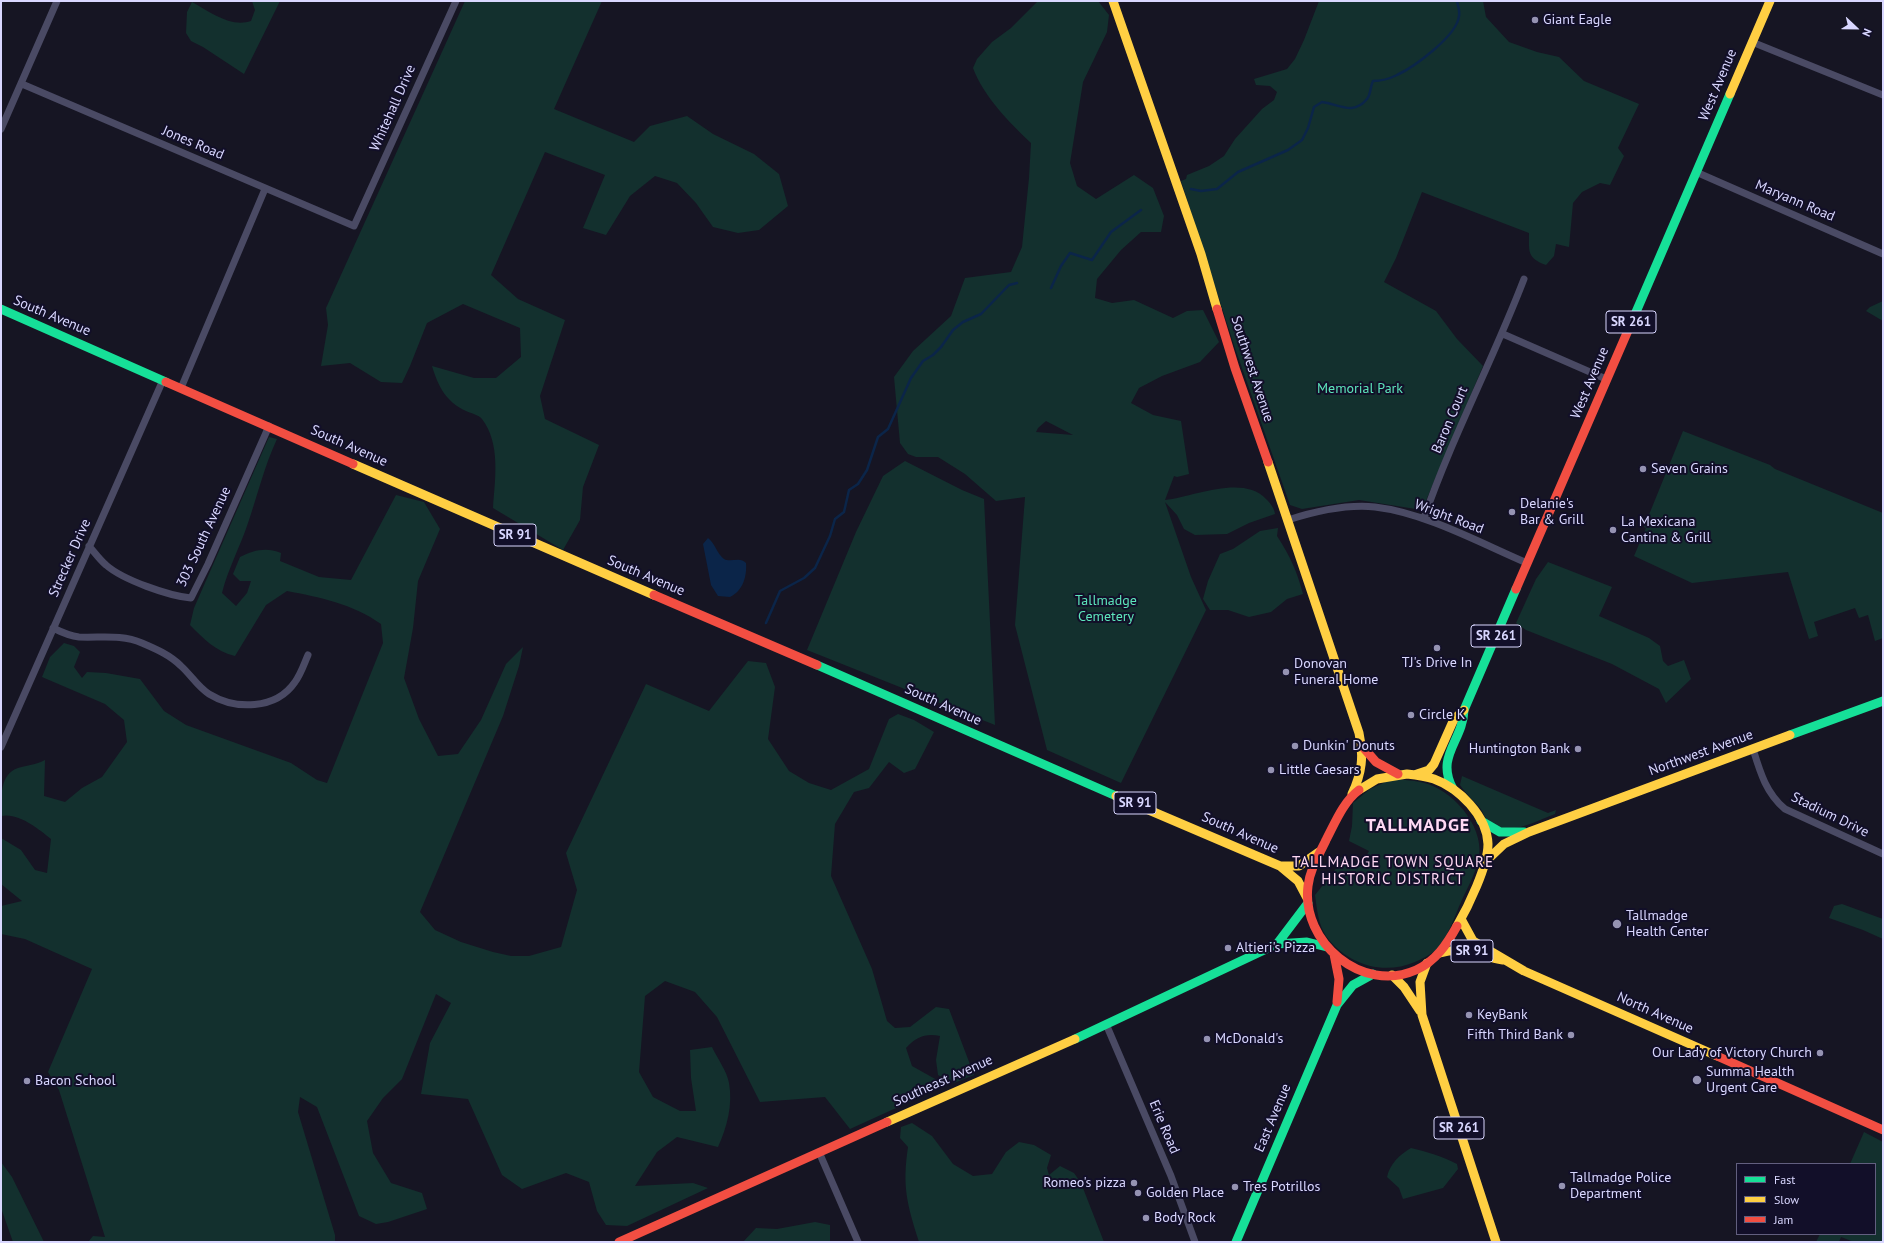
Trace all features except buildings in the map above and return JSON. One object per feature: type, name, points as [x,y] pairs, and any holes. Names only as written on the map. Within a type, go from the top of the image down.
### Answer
[{"type":"main road","name":"Southwest Avenue","points":[[1113,1],[1201,254],[1235,368],[1312,590],[1362,746],[1363,769],[1352,794]]},
{"type":"main road","name":"West Avenue","points":[[1453,790],[1447,776],[1446,765],[1463,723],[1464,710],[1770,1]]},
{"type":"main road","name":"South Avenue","points":[[1,309],[1030,759],[1280,866],[1298,881],[1308,900]]},
{"type":"main road","name":"Northwest Avenue","points":[[1484,863],[1507,842],[1529,832],[1883,701]]},
{"type":"main road","name":"West Avenue","points":[[1415,774],[1429,770],[1434,764],[1454,719],[1464,710]]},
{"type":"main road","name":"Southwest Avenue","points":[[1362,746],[1376,762],[1398,774]]},
{"type":"main road","name":"SR 91","points":[[1321,851],[1343,806],[1352,794],[1382,776],[1415,774],[1434,779],[1453,790],[1472,809],[1481,821],[1487,842],[1484,863],[1461,919]]},
{"type":"main road","name":"Northwest Avenue","points":[[1481,821],[1500,832],[1529,832]]},
{"type":"main road","name":"South Avenue","points":[[1280,866],[1300,866],[1321,851]]},
{"type":"main road","points":[[1308,900],[1310,878],[1321,851]]},
{"type":"main road","name":"SR 91","points":[[1308,900],[1315,928],[1327,947],[1334,954],[1353,967],[1373,974],[1392,975],[1412,971],[1427,963],[1440,953]]},
{"type":"main road","name":"Southeast Avenue","points":[[1277,944],[1308,900]]},
{"type":"main road","points":[[1440,953],[1451,940],[1461,919]]},
{"type":"main road","name":"North Avenue","points":[[1461,919],[1473,942],[1524,971],[1883,1130]]},
{"type":"main road","name":"Southeast Avenue","points":[[619,1242],[1106,1024],[1277,944],[1307,942],[1327,947]]},
{"type":"main road","name":"North Avenue","points":[[1440,953],[1458,948],[1466,949],[1490,959],[1503,960]]},
{"type":"main road","name":"East Avenue","points":[[1236,1242],[1337,1005],[1340,986],[1334,954]]},
{"type":"main road","name":"SR 261","points":[[1427,963],[1421,975],[1419,986],[1422,1014],[1496,1242]]},
{"type":"main road","name":"East Avenue","points":[[1337,1005],[1353,985],[1373,974]]},
{"type":"main road","name":"SR 261","points":[[1392,975],[1404,987],[1422,1014]]},
{"type":"street","points":[[1,130],[57,1]]},
{"type":"street","name":"Whitehall Drive","points":[[354,226],[456,1]]},
{"type":"street","points":[[1752,42],[1883,95]]},
{"type":"street","name":"Jones Road","points":[[22,84],[354,226]]},
{"type":"street","name":"Maryann Road","points":[[1696,172],[1883,254]]},
{"type":"street","points":[[181,388],[265,189]]},
{"type":"street","name":"Baron Court","points":[[1424,518],[1490,358],[1503,334],[1524,280]]},
{"type":"street","points":[[1503,334],[1606,379]]},
{"type":"street","name":"Strecker Drive","points":[[1,747],[163,380]]},
{"type":"street","name":"303 South Avenue","points":[[89,546],[107,566],[131,580],[176,597],[191,598],[208,564],[269,426]]},
{"type":"street","name":"Wright Road","points":[[1288,520],[1323,510],[1346,507],[1374,507],[1424,518],[1527,563]]},
{"type":"street","points":[[53,628],[79,637],[110,636],[128,638],[154,648],[170,657],[181,666],[202,689],[209,694],[226,702],[243,705],[251,705],[269,701],[287,690],[295,682],[308,655]]},
{"type":"street","name":"Stadium Drive","points":[[1754,748],[1764,783],[1775,800],[1785,809],[1883,854]]},
{"type":"street","name":"Erie Road","points":[[1106,1024],[1172,1179],[1195,1242]]},
{"type":"street","points":[[818,1152],[858,1242]]},
{"type":"green space","points":[[252,1],[280,1],[244,74],[203,47],[191,41],[186,33],[187,12],[192,2],[228,21],[243,23],[251,21],[255,10]]},
{"type":"green space","points":[[465,1],[602,1],[554,109],[634,142],[650,126],[687,116],[713,134],[754,154],[779,174],[788,206],[759,230],[738,233],[713,227],[696,203],[677,183],[655,176],[630,196],[606,235],[583,228],[605,175],[545,152],[491,275],[518,299],[565,320],[540,396],[545,419],[599,445],[583,487],[580,520],[563,550],[493,508],[495,462],[492,439],[488,429],[481,418],[459,407],[448,398],[440,387],[432,366],[474,378],[496,378],[521,357],[520,328],[463,304],[427,323],[402,383],[381,382],[350,363],[321,366],[328,325],[326,308]]},
{"type":"green space","name":"Tallmadge Cemetery","points":[[1038,1],[1098,1],[1109,15],[1107,32],[1083,82],[1070,163],[1077,186],[1096,199],[1134,175],[1153,188],[1164,216],[1161,232],[1141,232],[1121,250],[1097,279],[1095,298],[1112,303],[1134,300],[1173,318],[1187,311],[1203,310],[1219,342],[1200,362],[1162,376],[1139,388],[1131,403],[1153,415],[1181,421],[1189,474],[1177,477],[1174,476],[1165,500],[1217,489],[1244,488],[1256,492],[1266,499],[1272,506],[1275,514],[1249,523],[1227,534],[1195,535],[1184,529],[1177,515],[1165,502],[1191,577],[1206,610],[1121,783],[1047,750],[1015,625],[1025,497],[996,501],[965,474],[938,457],[916,457],[908,454],[900,443],[894,377],[913,351],[951,316],[965,278],[1011,272],[1022,247],[1031,143],[1006,118],[990,99],[973,68],[977,59],[992,42],[1011,28]],"holes":[[[1046,421],[1073,435],[1036,432],[1038,428]]]},
{"type":"green space","name":"Memorial Park","points":[[1319,1],[1483,1],[1486,17],[1509,42],[1537,52],[1559,57],[1584,81],[1639,104],[1618,148],[1624,156],[1610,185],[1600,183],[1582,192],[1573,203],[1569,247],[1556,244],[1554,256],[1546,265],[1535,260],[1530,254],[1529,233],[1422,192],[1396,258],[1384,282],[1436,311],[1457,339],[1483,366],[1422,510],[1359,500],[1302,509],[1290,505],[1235,348],[1181,181],[1186,179],[1187,175],[1209,166],[1224,156],[1235,139],[1262,109],[1274,100],[1277,92],[1270,86],[1256,85],[1254,79],[1287,69],[1295,59],[1304,40]]},
{"type":"green space","points":[[1883,301],[1883,321],[1866,311],[1870,307]]},
{"type":"green space","points":[[1683,431],[1770,465],[1775,469],[1883,513],[1883,638],[1875,641],[1868,615],[1859,618],[1855,608],[1814,622],[1818,636],[1809,639],[1788,572],[1692,583],[1634,556],[1646,528],[1644,527]]},
{"type":"green space","points":[[269,437],[277,439],[268,460],[248,523],[227,575],[222,593],[236,606],[247,593],[251,581],[240,581],[233,574],[240,557],[255,551],[270,550],[281,553],[280,561],[319,577],[351,580],[396,495],[424,502],[440,529],[418,581],[413,628],[404,678],[419,719],[438,756],[458,754],[481,720],[506,664],[523,647],[519,666],[503,716],[420,912],[435,930],[461,942],[511,956],[529,956],[561,947],[577,890],[566,853],[646,684],[709,711],[748,661],[766,663],[775,687],[768,739],[789,771],[809,783],[831,790],[869,769],[889,719],[898,714],[914,720],[934,732],[915,769],[904,773],[889,762],[869,788],[854,792],[835,824],[831,876],[872,969],[887,1021],[895,1028],[910,1027],[936,1007],[949,1009],[974,1075],[954,1083],[938,1075],[936,1060],[940,1036],[930,1035],[917,1039],[906,1048],[912,1066],[937,1080],[940,1088],[850,1129],[825,1097],[760,1102],[717,1017],[695,992],[665,981],[645,996],[639,1072],[653,1097],[680,1111],[696,1111],[691,1078],[690,1050],[712,1047],[728,1078],[730,1108],[724,1132],[718,1147],[677,1137],[657,1152],[635,1186],[693,1183],[708,1188],[627,1226],[606,1225],[597,1211],[589,1182],[566,1173],[522,1189],[502,1175],[468,1099],[421,1094],[430,1043],[451,1003],[436,994],[402,1079],[383,1098],[367,1121],[373,1153],[391,1183],[422,1193],[427,1209],[388,1222],[376,1224],[359,1216],[317,1107],[300,1097],[298,1112],[335,1235],[335,1242],[88,1242],[93,1236],[105,1237],[59,1090],[48,1072],[92,969],[25,939],[1,934],[1,906],[22,901],[1,884],[1,838],[21,850],[35,870],[47,873],[51,839],[28,822],[14,816],[1,816],[3,787],[8,775],[12,771],[45,760],[44,796],[65,802],[82,788],[102,777],[127,742],[124,720],[105,704],[42,677],[50,657],[64,643],[74,646],[80,652],[74,667],[82,678],[87,672],[106,673],[140,679],[164,711],[186,725],[291,763],[317,780],[327,783],[383,643],[381,624],[359,611],[336,602],[287,591],[266,605],[235,656],[216,648],[190,625],[194,608]]},
{"type":"green space","points":[[905,461],[962,490],[984,499],[995,725],[807,650],[856,532],[883,476]]},
{"type":"green space","points":[[1278,528],[1277,536],[1293,564],[1303,594],[1287,599],[1271,612],[1249,617],[1228,610],[1210,610],[1203,599],[1208,581],[1220,554],[1233,549],[1260,531]]},
{"type":"green space","points":[[1548,562],[1612,587],[1599,616],[1649,638],[1660,646],[1663,661],[1668,666],[1684,660],[1691,679],[1666,703],[1659,689],[1612,664],[1526,630],[1516,623],[1536,579]]},
{"type":"green space","points":[[1462,776],[1548,813],[1556,810],[1555,814],[1530,824],[1512,829],[1495,826],[1487,820],[1480,808],[1460,785]]},
{"type":"green space","points":[[1392,779],[1428,784],[1449,796],[1459,805],[1474,826],[1480,850],[1478,862],[1472,877],[1453,921],[1440,945],[1436,950],[1420,960],[1403,966],[1390,968],[1366,965],[1344,954],[1334,946],[1323,931],[1317,911],[1315,895],[1335,870],[1341,857],[1361,866],[1369,851],[1349,841],[1352,826],[1353,803],[1370,789]]},
{"type":"green space","points":[[1842,904],[1883,919],[1883,939],[1829,918],[1834,906]]},
{"type":"green space","points":[[912,1123],[932,1136],[953,1164],[973,1176],[992,1174],[1006,1152],[1019,1142],[1034,1145],[1051,1155],[1047,1168],[1049,1175],[1060,1166],[1074,1173],[1081,1183],[1104,1242],[919,1242],[911,1217],[907,1195],[906,1161],[908,1147],[900,1138],[901,1127]]},
{"type":"green space","points":[[1864,1132],[1883,1142],[1883,1242],[1854,1242],[1841,1237],[1839,1242],[1816,1242],[1820,1235],[1876,1235],[1876,1163],[1850,1163]]},
{"type":"green space","points":[[1411,1148],[1434,1154],[1451,1161],[1457,1164],[1458,1169],[1443,1188],[1403,1199],[1399,1188],[1387,1177],[1390,1168],[1396,1160]]},
{"type":"green space","points":[[1,1162],[12,1177],[44,1242],[13,1242],[1,1208]]},
{"type":"green space","points":[[815,1222],[830,1225],[830,1242],[743,1242],[756,1228],[777,1229]]},
{"type":"water","points":[[708,538],[724,559],[741,560],[746,563],[746,573],[743,583],[738,591],[730,597],[718,596],[711,585],[703,544]]},
{"type":"waterway","points":[[1191,189],[1201,191],[1217,189],[1238,172],[1288,150],[1302,140],[1308,128],[1314,107],[1322,102],[1346,108],[1356,107],[1362,104],[1368,97],[1373,81],[1388,79],[1414,65],[1434,50],[1451,33],[1459,14],[1457,1]]},
{"type":"waterway","points":[[1051,288],[1061,266],[1070,253],[1092,260],[1111,232],[1141,210]]},
{"type":"waterway","points":[[766,623],[780,591],[804,578],[815,568],[830,536],[835,519],[844,512],[849,490],[858,484],[867,470],[878,437],[888,429],[911,378],[923,361],[933,355],[941,347],[953,330],[963,322],[981,314],[1009,285],[1017,283]]},
{"type":"traffic: fast","points":[[1633,319],[1730,94]]},
{"type":"traffic: fast","points":[[1,309],[166,382]]},
{"type":"traffic: fast","points":[[1453,789],[1448,777],[1448,758],[1463,721],[1464,710],[1516,589]]},
{"type":"traffic: fast","points":[[817,665],[1116,796]]},
{"type":"traffic: fast","points":[[1790,735],[1883,701]]},
{"type":"traffic: fast","points":[[1481,821],[1500,832],[1524,832]]},
{"type":"traffic: fast","points":[[1075,1039],[1277,944],[1308,903]]},
{"type":"traffic: fast","points":[[1277,944],[1307,942],[1327,947]]},
{"type":"traffic: fast","points":[[1236,1242],[1337,1005],[1353,985],[1373,974]]},
{"type":"traffic: slow","points":[[1113,1],[1201,254],[1217,309]]},
{"type":"traffic: slow","points":[[1730,94],[1770,1]]},
{"type":"traffic: slow","points":[[1268,462],[1359,733],[1362,757],[1360,772],[1352,794]]},
{"type":"traffic: slow","points":[[353,464],[654,595]]},
{"type":"traffic: slow","points":[[1417,774],[1429,770],[1434,764],[1454,719],[1464,710]]},
{"type":"traffic: slow","points":[[1484,863],[1504,844],[1529,832],[1790,735]]},
{"type":"traffic: slow","points":[[1407,774],[1434,779],[1453,789],[1470,804],[1483,823],[1488,844],[1485,863],[1472,898],[1457,926]]},
{"type":"traffic: slow","points":[[1359,790],[1377,779],[1407,774]]},
{"type":"traffic: slow","points":[[1116,796],[1280,866],[1298,881],[1307,898]]},
{"type":"traffic: slow","points":[[1280,866],[1299,866],[1319,852]]},
{"type":"traffic: slow","points":[[1461,919],[1473,941],[1524,971],[1717,1056]]},
{"type":"traffic: slow","points":[[1440,953],[1449,951],[1465,951],[1503,960]]},
{"type":"traffic: slow","points":[[1427,963],[1420,982],[1422,1015],[1496,1242]]},
{"type":"traffic: slow","points":[[1392,975],[1404,987],[1420,1011]]},
{"type":"traffic: slow","points":[[887,1122],[1075,1039]]},
{"type":"traffic: jam","points":[[1217,309],[1235,368],[1268,462]]},
{"type":"traffic: jam","points":[[1516,589],[1633,319]]},
{"type":"traffic: jam","points":[[166,382],[353,464]]},
{"type":"traffic: jam","points":[[654,595],[817,665]]},
{"type":"traffic: jam","points":[[1362,746],[1376,762],[1398,774]]},
{"type":"traffic: jam","points":[[1359,790],[1348,800],[1340,813],[1315,862],[1309,880],[1308,907],[1314,926],[1325,944],[1339,958],[1356,969],[1375,975],[1396,976],[1416,970],[1429,962],[1445,945],[1457,926]]},
{"type":"traffic: jam","points":[[1334,954],[1339,979],[1337,1002]]},
{"type":"traffic: jam","points":[[1717,1056],[1883,1130]]},
{"type":"traffic: jam","points":[[619,1242],[887,1122]]},
{"type":"place","name":"Giant Eagle","points":[[1535,20]]},
{"type":"place","name":"Seven Grains","points":[[1643,469]]},
{"type":"place","name":"Delanie's Bar & Grill","points":[[1512,512]]},
{"type":"place","name":"La Mexicana Cantina & Grill","points":[[1613,530]]},
{"type":"place","name":"TJ's Drive In","points":[[1437,648]]},
{"type":"place","name":"Donovan Funeral Home","points":[[1286,672]]},
{"type":"place","name":"Circle K","points":[[1411,715]]},
{"type":"place","name":"Dunkin' Donuts","points":[[1295,746]]},
{"type":"place","name":"Huntington Bank","points":[[1578,749]]},
{"type":"place","name":"Little Caesars","points":[[1271,770]]},
{"type":"place","name":"Tallmadge Health Center","points":[[1617,924]]},
{"type":"place","name":"Altieri's Pizza","points":[[1228,948]]},
{"type":"place","name":"KeyBank","points":[[1469,1015]]},
{"type":"place","name":"Fifth Third Bank","points":[[1571,1035]]},
{"type":"place","name":"McDonald's","points":[[1207,1039]]},
{"type":"place","name":"Our Lady of Victory Church","points":[[1820,1053]]},
{"type":"place","name":"Summa Health Urgent Care","points":[[1697,1080]]},
{"type":"place","name":"Bacon School","points":[[27,1081]]},
{"type":"place","name":"Romeo's pizza","points":[[1134,1183]]},
{"type":"place","name":"Tallmadge Police Department","points":[[1562,1186]]},
{"type":"place","name":"Tres Potrillos","points":[[1235,1187]]},
{"type":"place","name":"Golden Place","points":[[1138,1193]]},
{"type":"place","name":"Body Rock","points":[[1146,1218]]},
{"type":"district","name":"TALLMADGE","points":[[1418,826]]},
{"type":"district","name":"TALLMADGE TOWN SQUARE HISTORIC DISTRICT","points":[[1393,872]]}]
